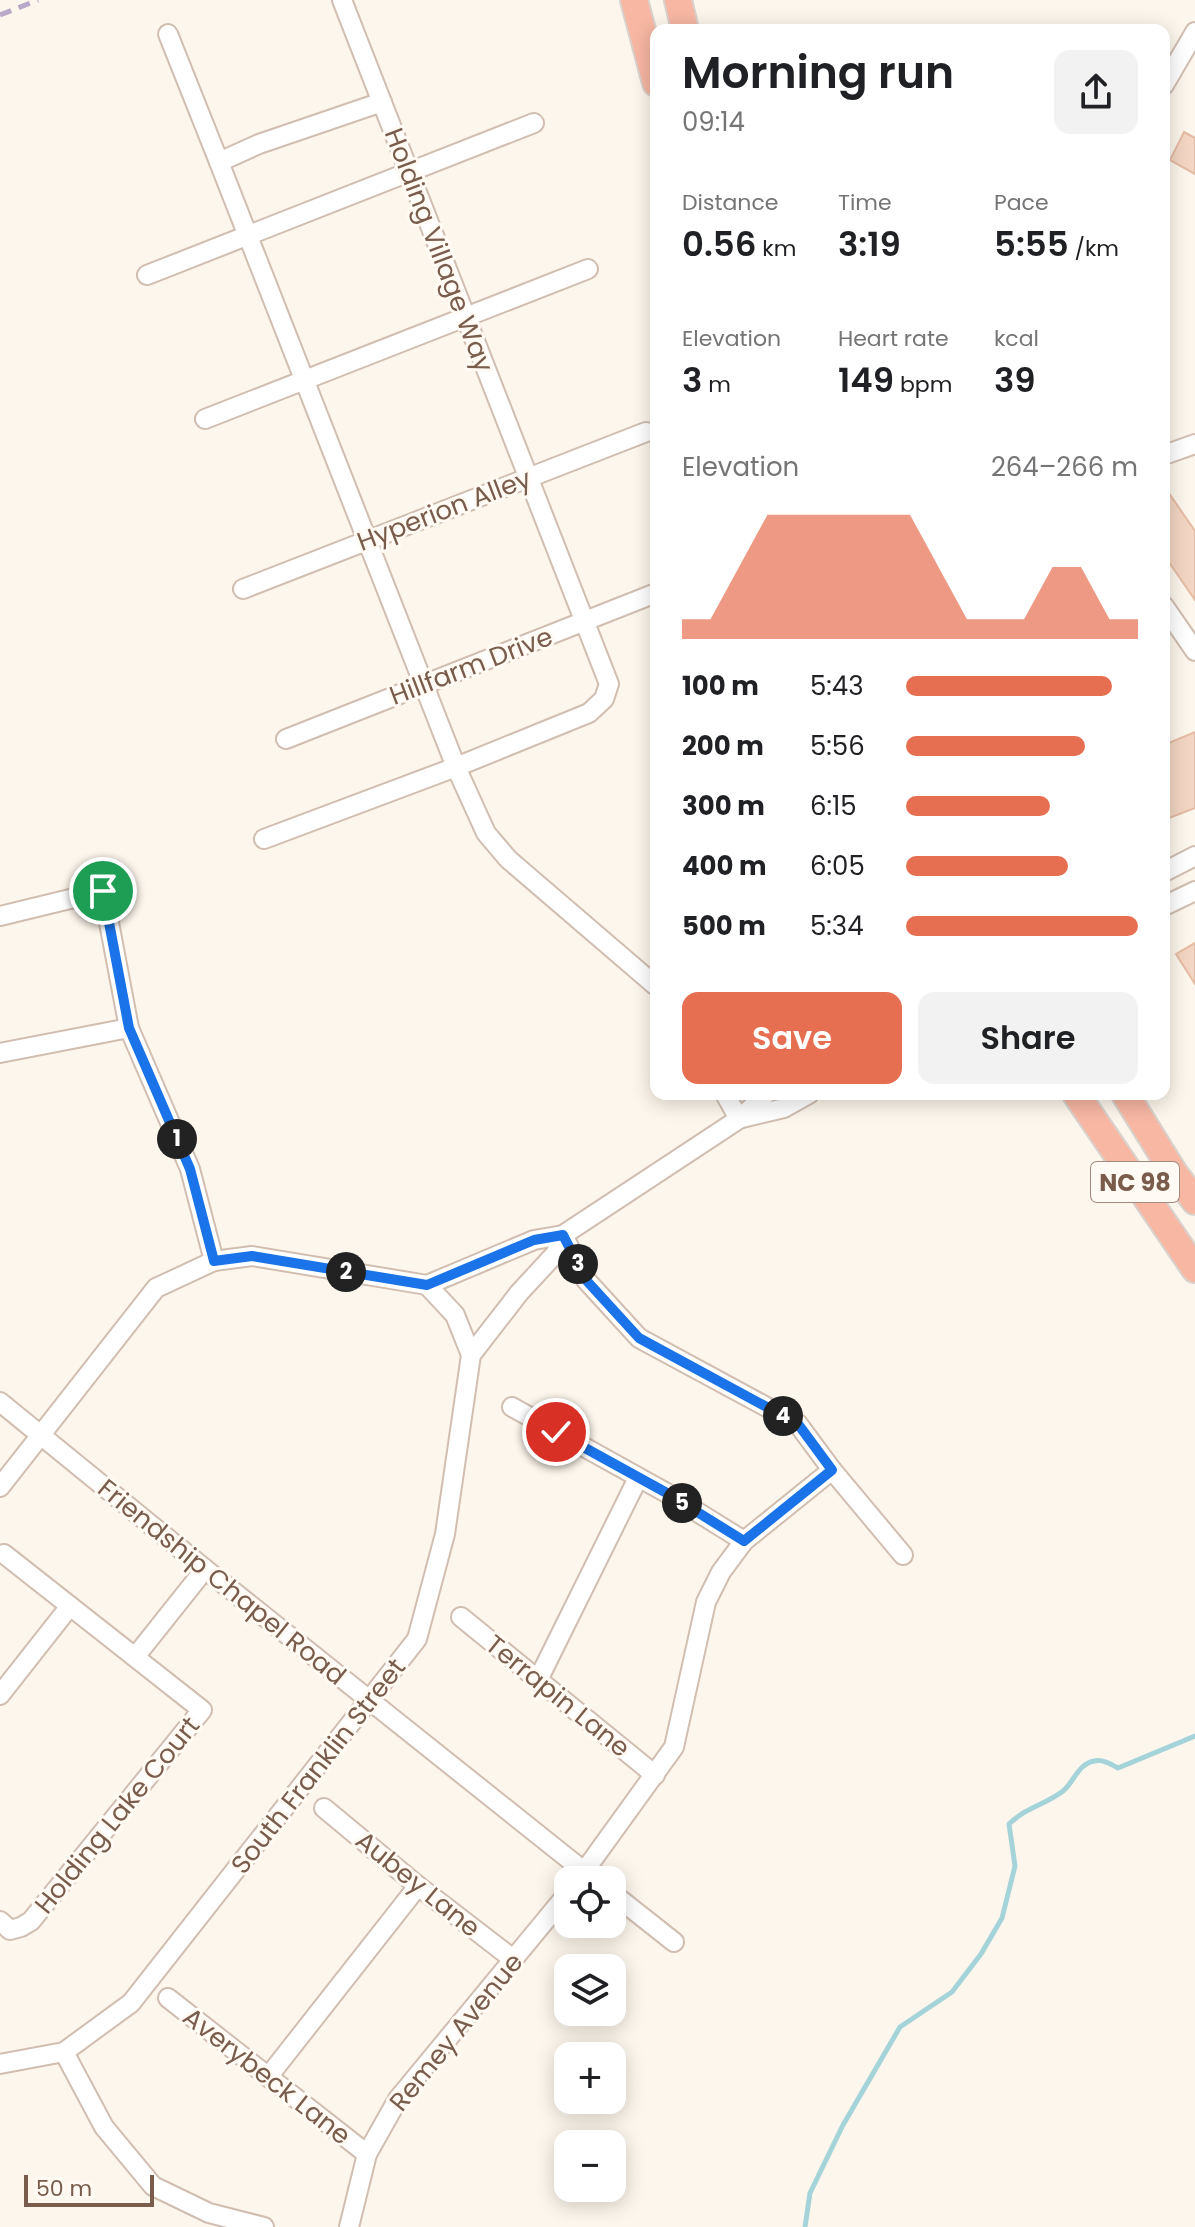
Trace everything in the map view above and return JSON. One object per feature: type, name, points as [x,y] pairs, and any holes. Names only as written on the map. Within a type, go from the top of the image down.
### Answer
[{"type":"highway","points":[[634,0],[650,60]]},
{"type":"highway","points":[[678,0],[684,24]]},
{"type":"highway","name":"NC 98","points":[[1080,1100],[1195,1269]]},
{"type":"highway","points":[[1109,1100],[1118,1114],[1158,1148]]},
{"type":"highway","name":"NC 98","points":[[1129,1100],[1195,1201]]},
{"type":"street","points":[[342,0],[382,102]]},
{"type":"street","points":[[1170,75],[1195,32]]},
{"type":"street","points":[[168,34],[456,767],[486,833],[508,859],[650,981]]},
{"type":"street","name":"Holding Village Way","points":[[219,162],[259,144],[382,102],[609,684],[604,699],[589,713],[264,839]]},
{"type":"street","points":[[147,275],[534,123]]},
{"type":"street","points":[[205,419],[588,269]]},
{"type":"street","name":"Hyperion Alley","points":[[243,589],[646,432]]},
{"type":"street","points":[[1170,453],[1195,444]]},
{"type":"street","name":"Hillfarm Drive","points":[[286,739],[650,595]]},
{"type":"street","points":[[1170,615],[1195,651]]},
{"type":"street","points":[[1170,869],[1195,856]]},
{"type":"street","points":[[0,916],[103,891],[129,1028],[190,1169],[214,1261]]},
{"type":"street","points":[[1170,903],[1195,891]]},
{"type":"street","points":[[0,1053],[129,1028]]},
{"type":"street","points":[[728,1100],[739,1119]]},
{"type":"street","name":"South Franklin Street","points":[[427,1285],[534,1240],[563,1235],[739,1119],[760,1100]]},
{"type":"street","name":"South Franklin Street","points":[[739,1119],[784,1108],[798,1100]]},
{"type":"street","points":[[563,1235],[586,1280],[639,1338],[798,1424],[903,1555]]},
{"type":"street","name":"South Franklin Street","points":[[0,2064],[64,2052],[131,2003],[417,1639],[445,1534],[471,1355],[519,1293],[556,1253],[563,1235]]},
{"type":"street","points":[[0,1487],[156,1288],[214,1261],[252,1256],[427,1285],[455,1315],[471,1355]]},
{"type":"street","name":"Friendship Chapel Road","points":[[0,1402],[572,1866]]},
{"type":"street","points":[[512,1407],[744,1541]]},
{"type":"street","points":[[593,1866],[674,1747],[706,1602],[721,1572],[744,1541],[832,1470]]},
{"type":"street","points":[[538,1680],[638,1478]]},
{"type":"street","name":"Holding Lake Court","points":[[0,1921],[10,1930],[31,1921],[202,1710],[4,1554]]},
{"type":"street","points":[[135,1657],[205,1569]]},
{"type":"street","points":[[0,1695],[70,1606]]},
{"type":"street","name":"Terrapin Lane","points":[[461,1617],[655,1775]]},
{"type":"street","name":"Aubey Lane","points":[[324,1808],[513,1959]]},
{"type":"street","points":[[268,2077],[418,1886]]},
{"type":"street","points":[[626,1904],[674,1942]]},
{"type":"street","name":"Remey Avenue","points":[[349,2227],[367,2154],[398,2099],[554,1910]]},
{"type":"street","name":"Averybeck Lane","points":[[168,1998],[367,2154]]},
{"type":"street","points":[[64,2052],[104,2127],[153,2186],[209,2213],[264,2227]]},
{"type":"building","points":[[1184,132],[1195,138],[1195,174],[1170,160]]},
{"type":"building","points":[[1170,495],[1195,531],[1195,600],[1170,564]]},
{"type":"building","points":[[1195,732],[1195,808],[1170,818],[1170,742]]},
{"type":"building","points":[[1195,943],[1195,984],[1176,954]]},
{"type":"waterway","points":[[805,2227],[810,2193],[843,2125],[900,2027],[952,1992],[981,1954],[1002,1918],[1015,1866],[1009,1824],[1063,1791],[1080,1769],[1089,1763],[1107,1762],[1118,1768],[1195,1736]]},
{"type":"railway","points":[[0,15],[38,0]]},
{"type":"route","points":[[103,891],[129,1028],[190,1169],[214,1261],[252,1256],[427,1285],[534,1240],[563,1235],[586,1280],[639,1338],[798,1424],[832,1470],[744,1541],[665,1492],[556,1432]]}]
